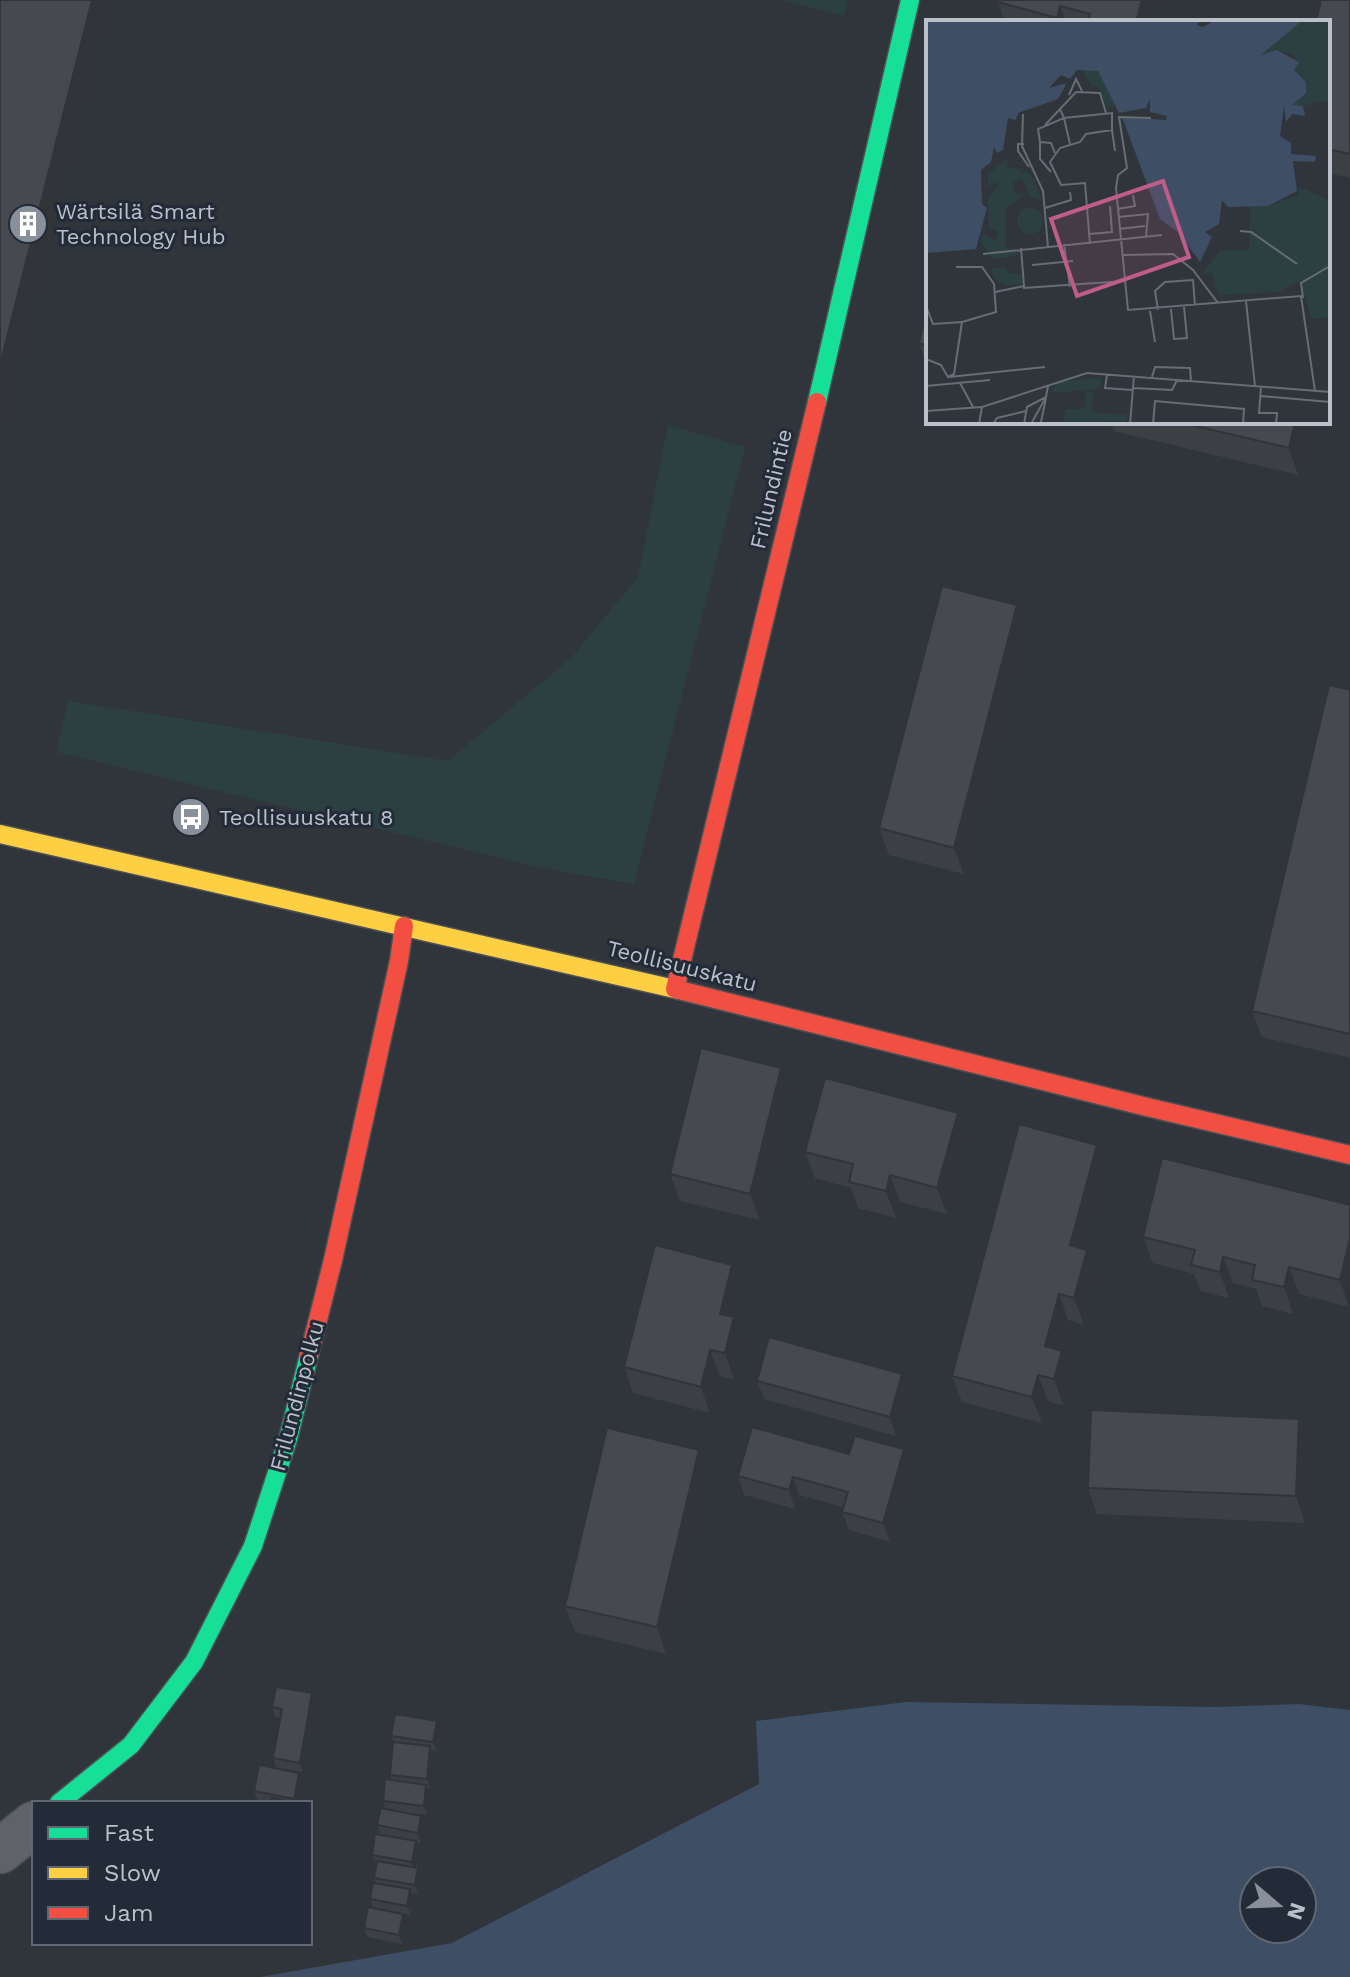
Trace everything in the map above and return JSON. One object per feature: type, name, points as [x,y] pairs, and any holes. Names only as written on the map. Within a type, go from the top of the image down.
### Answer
[{"type":"street","name":"Frilundintie","points":[[675,989],[796,493],[910,0]]},
{"type":"street","name":"Teollisuuskatu","points":[[0,834],[675,989],[1350,1155]]},
{"type":"street","name":"Frilundinpolku","points":[[61,1801],[131,1745],[194,1662],[253,1546],[288,1439],[333,1260],[404,926]]},
{"type":"street","points":[[0,1851],[32,1826]]},
{"type":"green space","points":[[782,0],[848,0],[844,16]]},
{"type":"green space","points":[[668,425],[745,447],[634,884],[543,868],[56,752],[68,701],[448,761],[572,657],[638,577]]},
{"type":"water","points":[[906,1702],[1216,1707],[1299,1704],[1350,1710],[1350,1977],[260,1977],[452,1943],[759,1784],[756,1721]]},
{"type":"building","name":"Wärtsilä Smart Technology Hub","points":[[0,0],[92,0],[0,365]]},
{"type":"building","points":[[1142,0],[1137,20],[1088,20],[1090,14],[1060,6],[1057,18],[998,2]]},
{"type":"building","points":[[1321,0],[1350,0],[1350,154],[1330,149],[1330,20],[1316,20]]},
{"type":"building","points":[[926,313],[926,345],[919,343]]},
{"type":"building","points":[[1187,424],[1295,424],[1289,448]]},
{"type":"building","points":[[942,586],[1017,605],[954,848],[879,828]]},
{"type":"building","points":[[1329,685],[1350,690],[1350,1034],[1252,1011]]},
{"type":"building","points":[[701,1048],[781,1068],[750,1194],[670,1174]]},
{"type":"building","points":[[825,1078],[958,1113],[937,1188],[890,1175],[886,1191],[849,1182],[853,1164],[805,1152]]},
{"type":"building","points":[[1019,1124],[1097,1145],[1070,1245],[1087,1250],[1074,1298],[1059,1294],[1045,1346],[1062,1351],[1054,1379],[1038,1375],[1032,1397],[952,1376]]},
{"type":"building","points":[[1162,1158],[1350,1205],[1350,1238],[1340,1280],[1289,1267],[1284,1287],[1252,1280],[1255,1265],[1223,1257],[1220,1272],[1191,1265],[1195,1250],[1143,1237]]},
{"type":"building","points":[[655,1245],[732,1265],[720,1314],[734,1317],[725,1353],[710,1350],[701,1387],[624,1367]]},
{"type":"building","points":[[769,1337],[902,1374],[890,1417],[757,1381]]},
{"type":"building","points":[[1091,1410],[1299,1419],[1296,1496],[1088,1488]]},
{"type":"building","points":[[752,1427],[849,1454],[855,1436],[904,1449],[883,1523],[842,1512],[848,1492],[793,1477],[789,1490],[738,1476]]},
{"type":"building","points":[[607,1428],[699,1450],[657,1627],[565,1606]]},
{"type":"building","points":[[276,1687],[312,1693],[300,1763],[273,1758],[282,1709],[272,1707]]},
{"type":"building","points":[[395,1714],[437,1721],[433,1742],[391,1736]]},
{"type":"building","points":[[393,1742],[430,1746],[427,1779],[390,1775]]},
{"type":"building","points":[[259,1765],[299,1773],[294,1799],[254,1791]]},
{"type":"building","points":[[385,1779],[426,1785],[424,1806],[383,1801]]},
{"type":"building","points":[[381,1808],[421,1816],[418,1833],[377,1825]]},
{"type":"building","points":[[375,1834],[416,1841],[412,1862],[372,1855]]},
{"type":"building","points":[[377,1861],[418,1868],[415,1885],[374,1878]]},
{"type":"building","points":[[373,1883],[410,1889],[407,1906],[370,1899]]},
{"type":"building","points":[[368,1907],[403,1914],[399,1935],[364,1928]]},
{"type":"traffic: fast","points":[[817,402],[910,0]]},
{"type":"traffic: fast","points":[[61,1801],[131,1745],[194,1662],[253,1546],[288,1439],[309,1355]]},
{"type":"traffic: slow","points":[[0,834],[679,990]]},
{"type":"traffic: jam","points":[[675,989],[817,402]]},
{"type":"traffic: jam","points":[[309,1355],[333,1260],[404,926]]},
{"type":"traffic: jam","points":[[679,990],[1350,1155]]},
{"type":"place","name":"Wärtsilä Smart Technology Hub","points":[[28,224]]},
{"type":"place","name":"Teollisuuskatu 8","points":[[191,817]]}]
